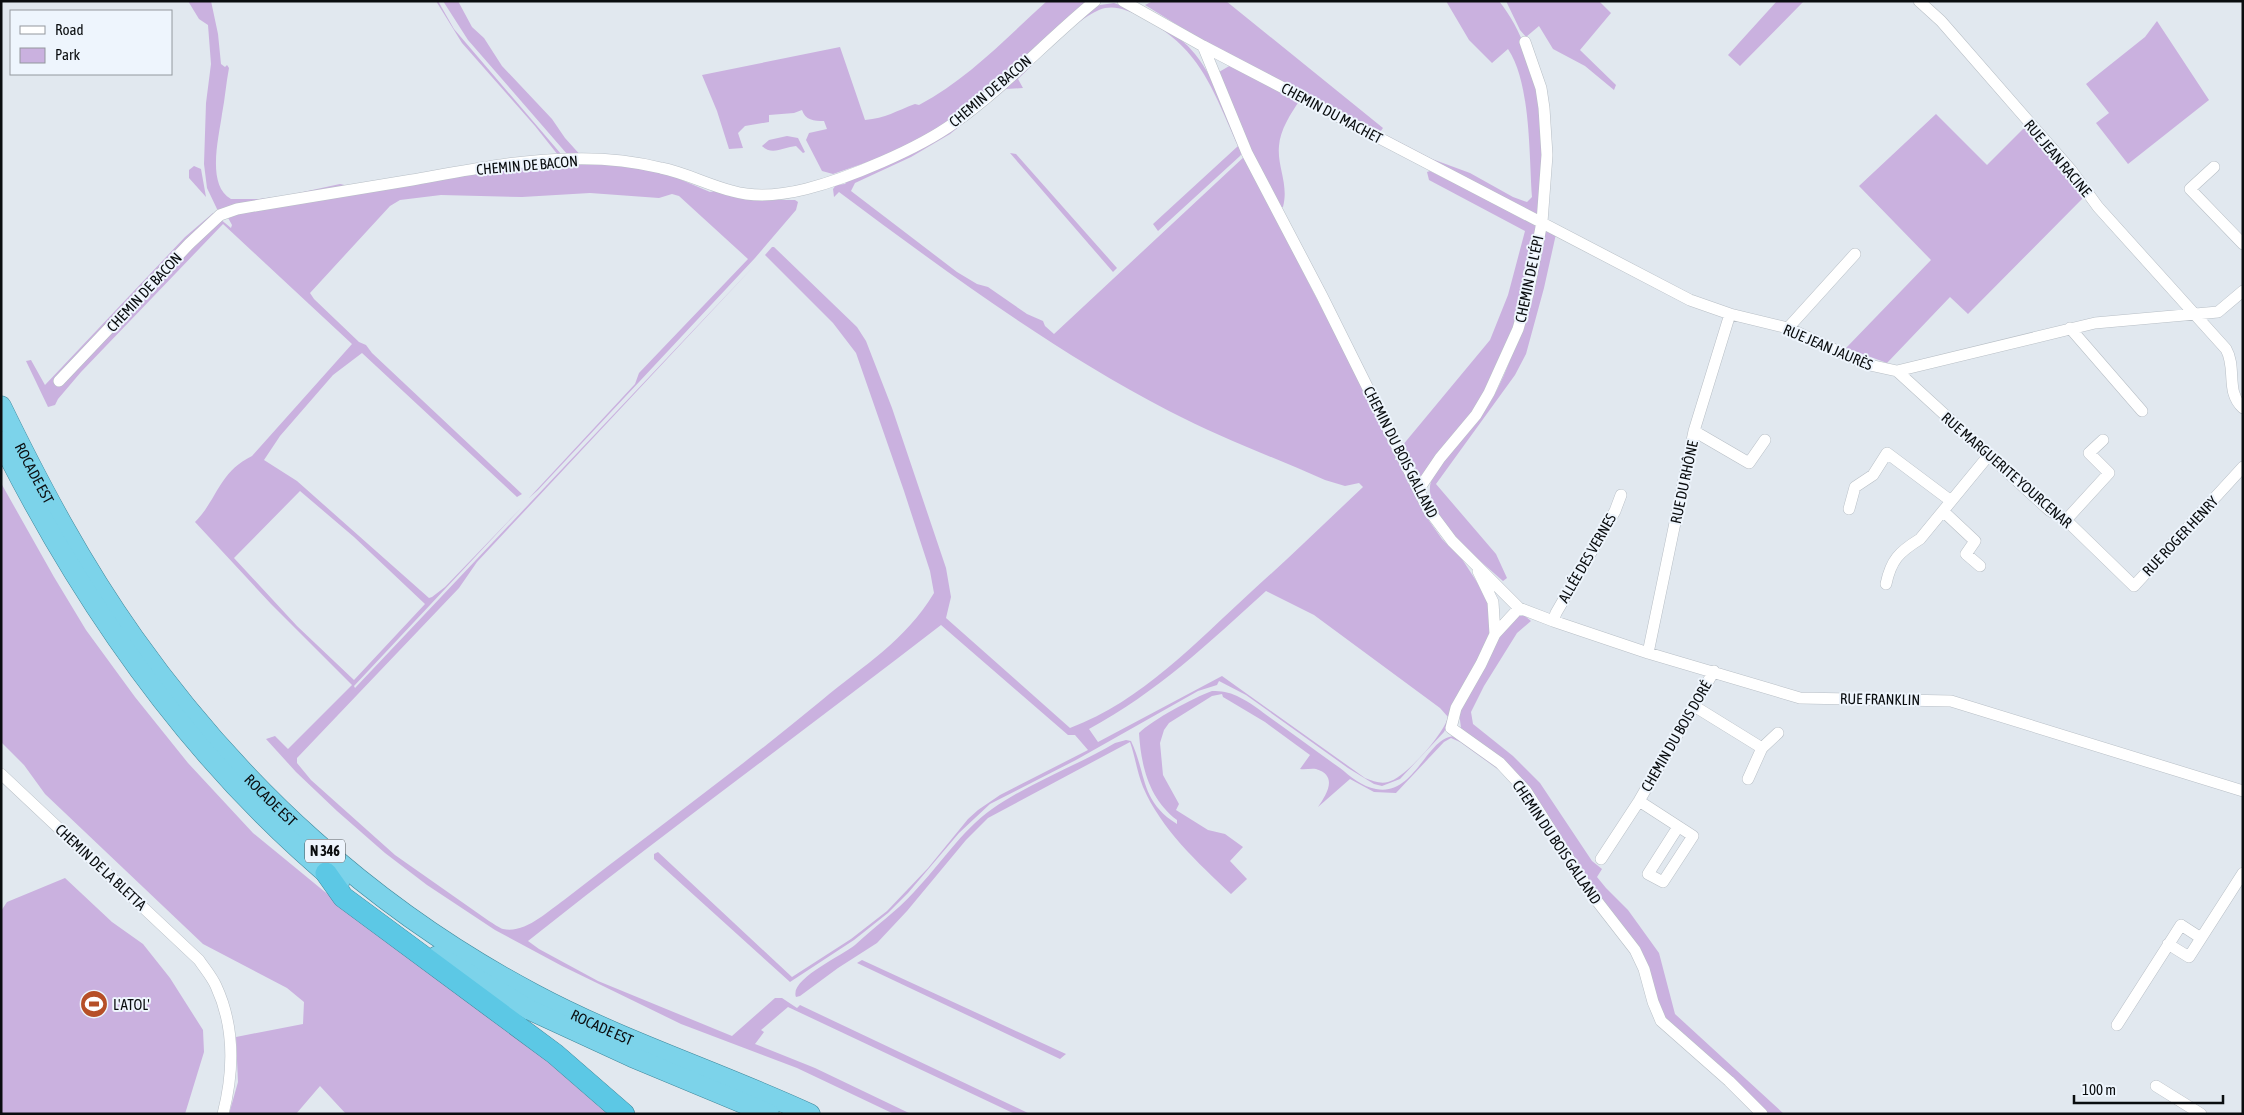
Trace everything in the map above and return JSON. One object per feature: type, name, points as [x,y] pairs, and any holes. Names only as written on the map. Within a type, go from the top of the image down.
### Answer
[{"type":"highway","name":"ROCADE EST","points":[[1,406],[74,544],[132,636],[185,706],[232,760],[268,799],[328,854],[391,905],[443,941],[536,996],[587,1021],[810,1114]]},
{"type":"highway","name":"ROCADE EST","points":[[1,441],[66,560],[119,644],[148,684],[218,768],[258,810],[326,873]]},
{"type":"highway","points":[[326,873],[343,898],[555,1054],[624,1114]]},
{"type":"highway","name":"N 346","points":[[326,873],[381,917],[436,956],[530,1010],[632,1057],[769,1114]]},
{"type":"street","name":"CHEMIN DE BACON","points":[[59,381],[189,244],[220,215],[237,209],[478,169],[568,159],[632,163],[660,167],[730,191],[749,194],[785,193],[806,189],[924,142],[953,124],[975,107],[1064,26],[1095,1]]},
{"type":"street","name":"CHEMIN DU MACHET","points":[[1123,1],[1203,46],[1542,222]]},
{"type":"street","name":"RUE JEAN RACINE","points":[[1919,1],[1941,21],[2071,170],[2098,208],[2196,315]]},
{"type":"street","name":"CHEMIN DE L'ÉPI","points":[[1419,489],[1440,458],[1476,415],[1489,394],[1518,329],[1528,294],[1542,222],[1547,155],[1541,88],[1525,42]]},
{"type":"street","name":"CHEMIN DU BOIS GALLAND","points":[[1203,46],[1246,153],[1436,522],[1519,608],[1495,634],[1481,664],[1456,708],[1452,728],[1500,764],[1526,791],[1590,892],[1635,950],[1644,969],[1653,1002],[1661,1022],[1730,1081],[1762,1114]]},
{"type":"street","points":[[2214,166],[2190,189],[2243,244]]},
{"type":"street","name":"RUE JEAN JAURÈS","points":[[1542,222],[1690,300],[1730,314],[1788,328],[1865,364],[1897,371],[2095,323],[2218,312],[2243,291]]},
{"type":"street","points":[[1788,328],[1855,254]]},
{"type":"street","name":"RUE DU RHÔNE","points":[[1648,653],[1694,431],[1730,314]]},
{"type":"street","points":[[2196,315],[2230,356],[2232,392],[2238,404],[2243,408]]},
{"type":"street","points":[[2070,328],[2142,411]]},
{"type":"street","name":"RUE MARGUERITE YOURCENAR","points":[[1897,371],[2048,510],[2066,520],[2116,570]]},
{"type":"street","points":[[1694,431],[1749,463],[1765,440]]},
{"type":"street","points":[[2066,520],[2108,473],[2089,454],[2103,440]]},
{"type":"street","points":[[1849,509],[1855,486],[1872,475],[1887,453],[1951,501]]},
{"type":"street","points":[[1886,584],[1889,568],[1896,557],[1920,539],[1988,455]]},
{"type":"street","name":"RUE ROGER HENRY","points":[[2116,570],[2134,586],[2243,467]]},
{"type":"street","name":"ALLÉE DES VERNES","points":[[1553,621],[1616,511],[1621,495]]},
{"type":"street","points":[[1943,511],[1975,541],[1966,554],[1980,566]]},
{"type":"street","points":[[1474,563],[1493,602],[1495,634]]},
{"type":"street","name":"RUE FRANKLIN","points":[[1519,608],[1648,653],[1800,698],[1951,700],[2243,791]]},
{"type":"street","name":"CHEMIN DU BOIS DORÉ","points":[[1601,860],[1714,671]]},
{"type":"street","points":[[1694,706],[1762,748]]},
{"type":"street","points":[[1748,779],[1762,748],[1778,733]]},
{"type":"street","name":"CHEMIN DE LA BLETTA","points":[[1,774],[199,960],[216,986],[228,1027],[232,1070],[223,1114]]},
{"type":"street","name":"CHEMIN DU BOIS DORÉ","points":[[1638,801],[1693,836],[1663,882],[1648,874],[1678,827]]},
{"type":"street","points":[[2168,944],[2189,958],[2243,873]]},
{"type":"street","points":[[2117,1025],[2180,925],[2201,938]]},
{"type":"street","points":[[2156,1086],[2201,1114]]},
{"type":"green space","points":[[188,1],[211,1],[218,34],[221,64],[225,67],[227,65],[229,68],[216,160],[216,172],[223,192],[231,199],[259,199],[289,195],[340,184],[349,186],[220,211],[217,209],[207,188],[204,164],[206,103],[211,64],[208,25],[199,19]]},
{"type":"green space","points":[[436,1],[438,1],[454,29],[561,154],[558,155],[462,43]]},
{"type":"green space","points":[[443,1],[458,1],[472,27],[484,38],[502,66],[552,119],[565,138],[583,158],[567,154],[468,40]]},
{"type":"green space","points":[[1047,1],[1088,1],[957,116],[919,139],[882,157],[833,174],[822,171],[806,140],[809,133],[827,129],[824,121],[810,119],[805,116],[802,110],[794,113],[769,115],[769,122],[745,126],[738,133],[743,148],[729,149],[717,111],[702,75],[840,47],[865,120],[879,118],[915,104],[919,105],[937,95],[986,57]]},
{"type":"green space","points":[[1153,1],[1226,1],[1383,128],[1380,132],[1432,159],[1470,173],[1513,197],[1527,202],[1532,197],[1528,120],[1516,63],[1508,49],[1492,63],[1469,40],[1446,1],[1499,1],[1520,35],[1528,54],[1542,114],[1545,154],[1537,216],[1192,34],[1145,5]]},
{"type":"green space","points":[[1506,1],[1599,1],[1611,13],[1580,50],[1616,85],[1614,90],[1585,66],[1553,49],[1539,26],[1526,37],[1520,30]]},
{"type":"green space","points":[[1777,1],[1804,1],[1740,66],[1728,55]]},
{"type":"green space","points":[[1114,3],[1136,12],[1169,31],[1188,46],[1210,76],[1244,150],[1240,156],[1158,231],[1153,224],[1238,146],[1211,87],[1202,70],[1190,55],[1177,41],[1160,28],[1125,10],[1115,8],[1099,10],[1067,32],[1018,79],[1023,88],[1006,89],[950,134],[911,157],[855,183],[851,191],[957,272],[977,284],[988,287],[1027,314],[1043,321],[1045,326],[1054,334],[1246,155],[1299,264],[1396,453],[1395,460],[1400,460],[1425,515],[1442,539],[1462,559],[1488,599],[1491,632],[1444,732],[1400,779],[1382,786],[1374,784],[1348,768],[1246,695],[1219,681],[1217,685],[1198,691],[1076,760],[990,804],[959,833],[908,893],[888,913],[854,940],[790,982],[654,859],[654,854],[658,852],[792,977],[851,939],[887,911],[928,868],[968,819],[978,810],[1000,795],[1088,750],[1075,735],[1068,735],[941,625],[528,941],[598,981],[732,1036],[775,998],[782,998],[797,1008],[800,1005],[1030,1114],[1015,1114],[788,1007],[761,1030],[764,1032],[755,1044],[815,1068],[911,1114],[894,1114],[797,1068],[681,1024],[562,966],[495,930],[427,885],[385,853],[296,772],[266,739],[275,736],[288,749],[352,685],[271,604],[195,522],[232,470],[252,456],[352,344],[223,224],[81,372],[55,405],[48,407],[26,361],[31,360],[45,385],[185,237],[213,213],[231,228],[232,225],[227,216],[525,165],[610,164],[656,169],[710,192],[715,191],[763,200],[795,200],[798,202],[796,210],[755,258],[529,498],[635,384],[639,373],[748,259],[679,196],[672,194],[659,198],[590,193],[522,197],[441,195],[400,200],[390,206],[310,293],[359,342],[366,345],[372,353],[522,494],[517,497],[362,353],[333,375],[280,436],[264,460],[297,481],[429,598],[445,587],[522,507],[354,686],[355,688],[754,266],[477,562],[459,588],[297,758],[297,763],[311,780],[395,855],[498,927],[511,930],[520,928],[536,920],[564,900],[759,751],[883,651],[910,625],[934,593],[930,571],[904,491],[856,353],[833,323],[765,255],[772,247],[857,327],[866,341],[892,408],[946,568],[951,597],[946,618],[1070,728],[1121,702],[1189,650],[1363,487],[1359,483],[1345,486],[1325,480],[1207,430],[1169,411],[1041,336],[959,280],[839,192],[834,197],[833,189],[836,185],[845,184],[848,180],[942,134],[1089,11],[1100,5]],"holes":[[[300,491],[354,537],[425,604],[354,680],[297,626],[234,558]],[[1266,591],[1314,615],[1440,708],[1448,717],[1432,744],[1404,773],[1385,783],[1365,778],[1222,676],[1098,742],[1089,729],[1114,715],[1182,666]]]},
{"type":"green space","points":[[2157,21],[2209,100],[2128,164],[2096,123],[2109,113],[2086,84],[2145,37]]},
{"type":"green space","points":[[1231,65],[1300,100],[1286,122],[1279,146],[1285,191],[1283,207],[1280,208],[1251,149],[1219,72]]},
{"type":"green space","points":[[1936,114],[1987,165],[2025,127],[2084,197],[1968,314],[1950,297],[1887,363],[1846,348],[1931,260],[1859,186]]},
{"type":"green space","points":[[787,136],[798,138],[805,152],[803,153],[796,146],[774,151],[762,146],[769,140]]},
{"type":"green space","points":[[1010,153],[1016,154],[1117,268],[1113,272]]},
{"type":"green space","points":[[194,166],[201,169],[206,197],[189,178],[189,170]]},
{"type":"green space","points":[[1430,171],[1528,220],[1536,226],[1519,318],[1486,390],[1470,417],[1426,473],[1420,476],[1402,446],[1490,340],[1508,295],[1525,231],[1429,180],[1427,172]]},
{"type":"green space","points":[[1546,228],[1556,234],[1526,354],[1515,375],[1436,484],[1496,554],[1507,578],[1503,581],[1459,541],[1440,517],[1433,505],[1430,492],[1431,483],[1448,454],[1478,421],[1492,400],[1503,377],[1521,328]]},
{"type":"green space","points":[[1,483],[86,630],[135,697],[188,763],[253,833],[336,901],[545,1059],[607,1114],[346,1114],[320,1086],[296,1114],[229,1114],[238,1082],[236,1037],[303,1024],[304,1002],[287,988],[203,944],[45,794],[24,765],[1,742]]},
{"type":"green space","points":[[1519,616],[1525,616],[1531,621],[1517,633],[1484,686],[1471,712],[1473,724],[1513,756],[1540,783],[1592,861],[1602,869],[1597,877],[1628,910],[1659,953],[1675,1014],[1784,1114],[1766,1114],[1669,1026],[1607,909],[1560,836],[1461,728],[1459,712],[1505,627]]},
{"type":"green space","points":[[1212,691],[1231,694],[1246,701],[1356,781],[1371,788],[1390,789],[1401,784],[1437,744],[1447,738],[1457,736],[1503,773],[1460,742],[1451,738],[1444,742],[1396,793],[1374,792],[1350,779],[1318,807],[1327,792],[1329,781],[1323,772],[1316,769],[1300,769],[1310,755],[1265,722],[1223,697],[1222,694],[1212,696],[1169,723],[1164,730],[1160,743],[1163,775],[1179,804],[1176,810],[1208,830],[1225,834],[1243,847],[1230,861],[1247,879],[1231,894],[1181,845],[1160,817],[1143,787],[1130,742],[988,818],[966,840],[907,911],[877,943],[796,997],[796,990],[800,983],[818,968],[855,945],[892,913],[924,882],[970,827],[992,809],[1020,791],[1115,743],[1126,740],[1131,741],[1150,797],[1165,815],[1177,824],[1177,820],[1167,812],[1148,781],[1142,758],[1139,733],[1173,710]]},
{"type":"green space","name":"L'ATOL'","points":[[65,878],[112,922],[143,944],[170,978],[203,1030],[204,1052],[185,1114],[1,1114],[1,911],[7,902]]},
{"type":"green space","points":[[862,960],[1066,1054],[1060,1059],[857,963]]},
{"type":"place","name":"L'ATOL'","points":[[94,1004]]}]
